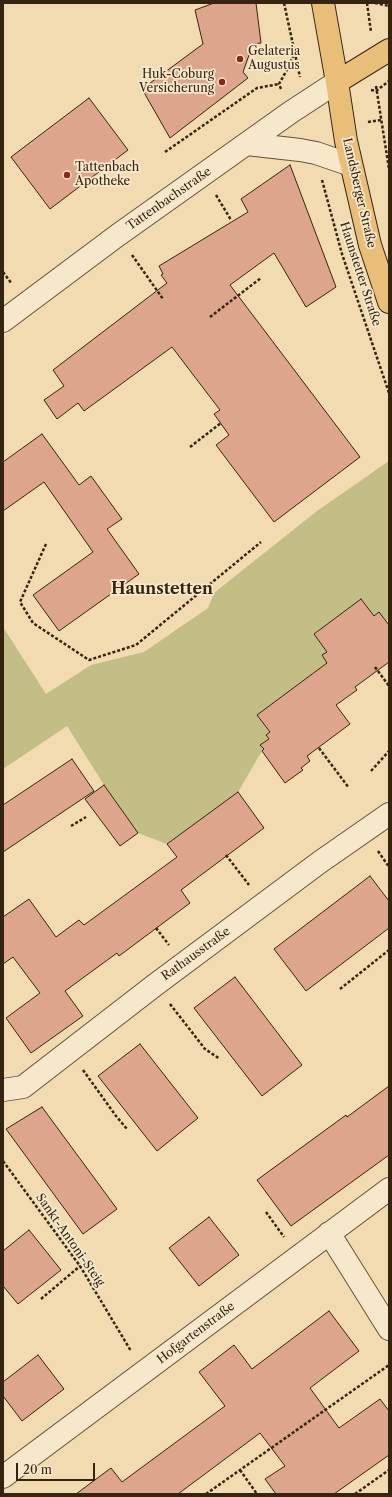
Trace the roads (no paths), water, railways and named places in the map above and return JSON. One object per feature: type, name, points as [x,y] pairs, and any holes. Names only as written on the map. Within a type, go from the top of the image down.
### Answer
[{"type":"main road","name":"Landsberger Straße","points":[[323,3],[346,141],[370,245],[385,279],[389,302]]},
{"type":"main road","points":[[337,82],[389,50]]},
{"type":"street","name":"Tattenbachstraße","points":[[3,321],[118,235],[291,112],[337,82]]},
{"type":"street","points":[[247,144],[316,153],[352,165]]},
{"type":"street","name":"Rathausstraße","points":[[3,1090],[23,1087],[263,904],[389,814]]},
{"type":"street","name":"Hofgartenstraße","points":[[3,1477],[389,1189]]},
{"type":"street","points":[[329,1233],[389,1329]]},
{"type":"place","name":"Gelateria Augustus","points":[[240,59]]},
{"type":"place","name":"Huk-Coburg Versicherung","points":[[222,82]]},
{"type":"place","name":"Tattenbach Apotheke","points":[[67,175]]},
{"type":"district","name":"Haunstetten","points":[[162,589]]}]
